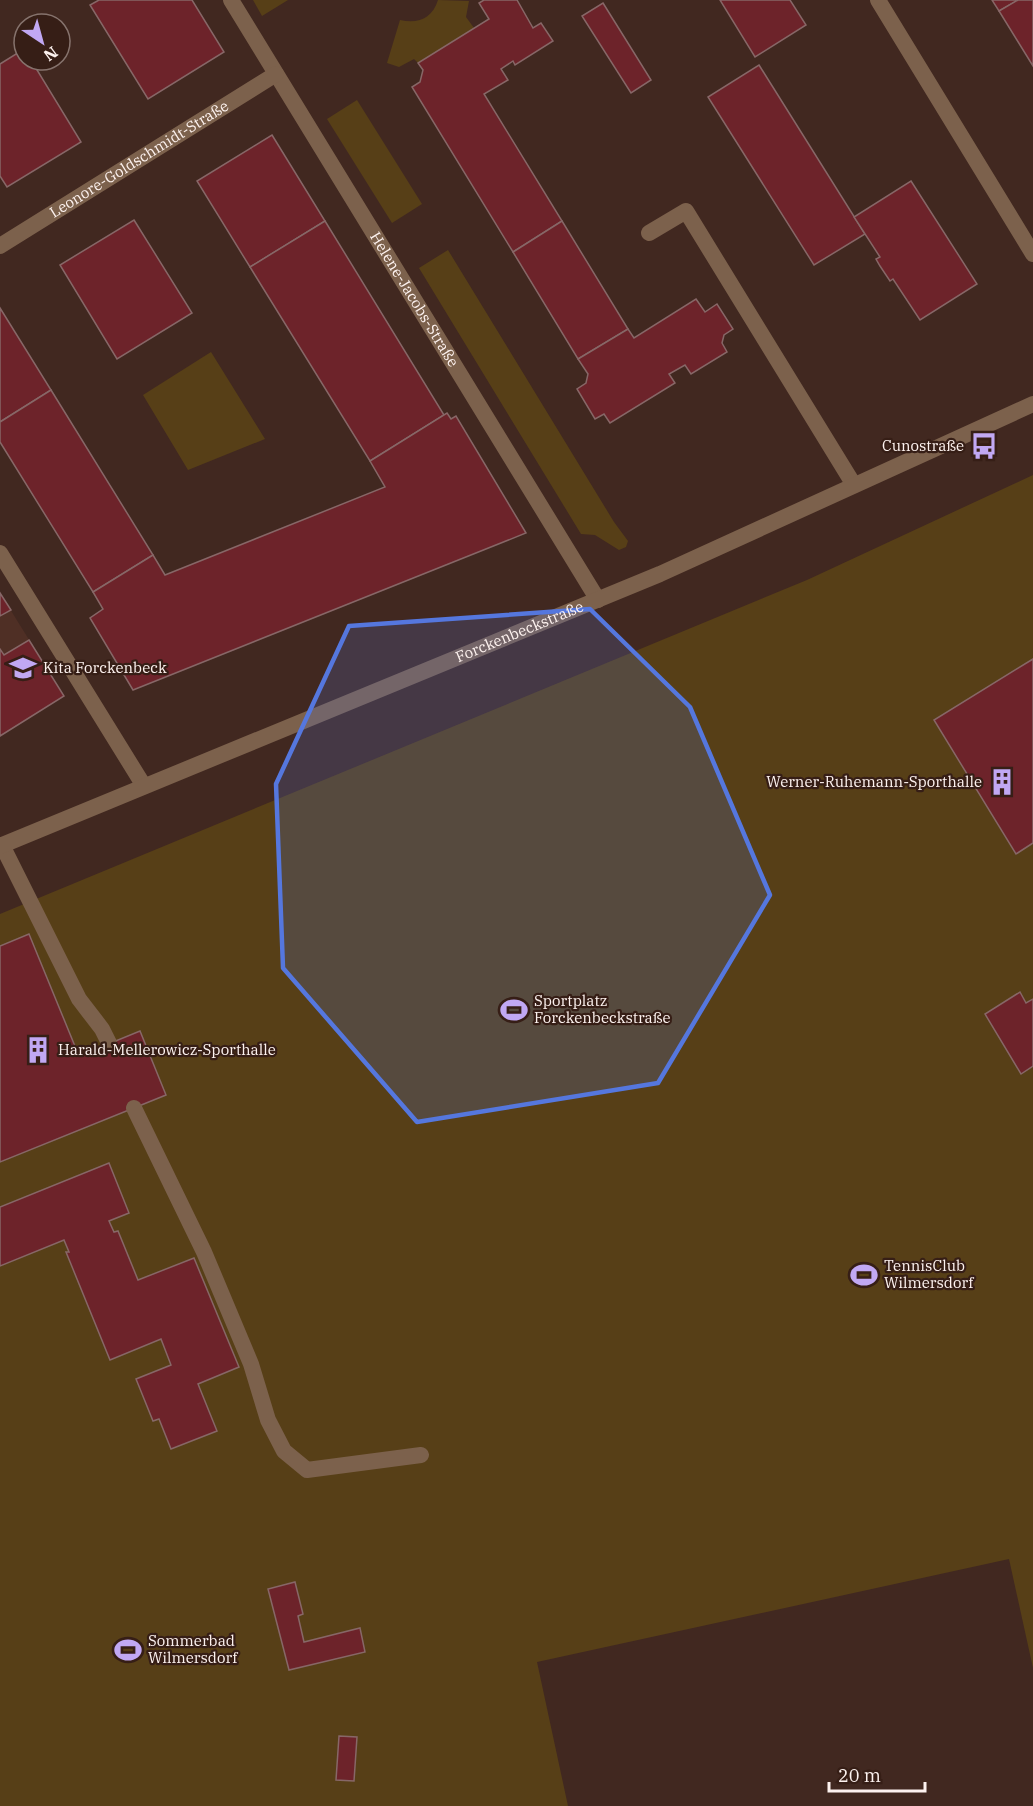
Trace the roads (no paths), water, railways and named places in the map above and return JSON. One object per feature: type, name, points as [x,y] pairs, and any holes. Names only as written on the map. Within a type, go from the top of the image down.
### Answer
[{"type":"street","name":"Helene-Jacobs-Straße","points":[[231,0],[598,600]]},
{"type":"street","points":[[878,0],[1033,254]]},
{"type":"street","name":"Leonore-Goldschmidt-Straße","points":[[0,246],[276,74]]},
{"type":"street","points":[[649,233],[686,211],[854,485]]},
{"type":"street","name":"Forckenbeckstraße","points":[[1,846],[598,600],[1033,404]]},
{"type":"street","points":[[0,553],[144,786]]},
{"type":"street","points":[[1,846],[79,999],[110,1043]]},
{"type":"street","points":[[134,1108],[204,1252],[251,1364],[268,1420],[284,1451],[307,1470],[421,1455]]},
{"type":"place","name":"Cunostraße","points":[[984,446]]},
{"type":"place","name":"Kita Forckenbeck","points":[[23,668]]},
{"type":"place","name":"Werner-Ruhemann-Sporthalle","points":[[1002,782]]},
{"type":"place","name":"Sportplatz Forckenbeckstraße","points":[[514,1010]]},
{"type":"place","name":"Harald-Mellerowicz-Sporthalle","points":[[38,1050]]},
{"type":"place","name":"TennisClub Wilmersdorf","points":[[864,1275]]},
{"type":"place","name":"Sommerbad Wilmersdorf","points":[[128,1650]]}]
